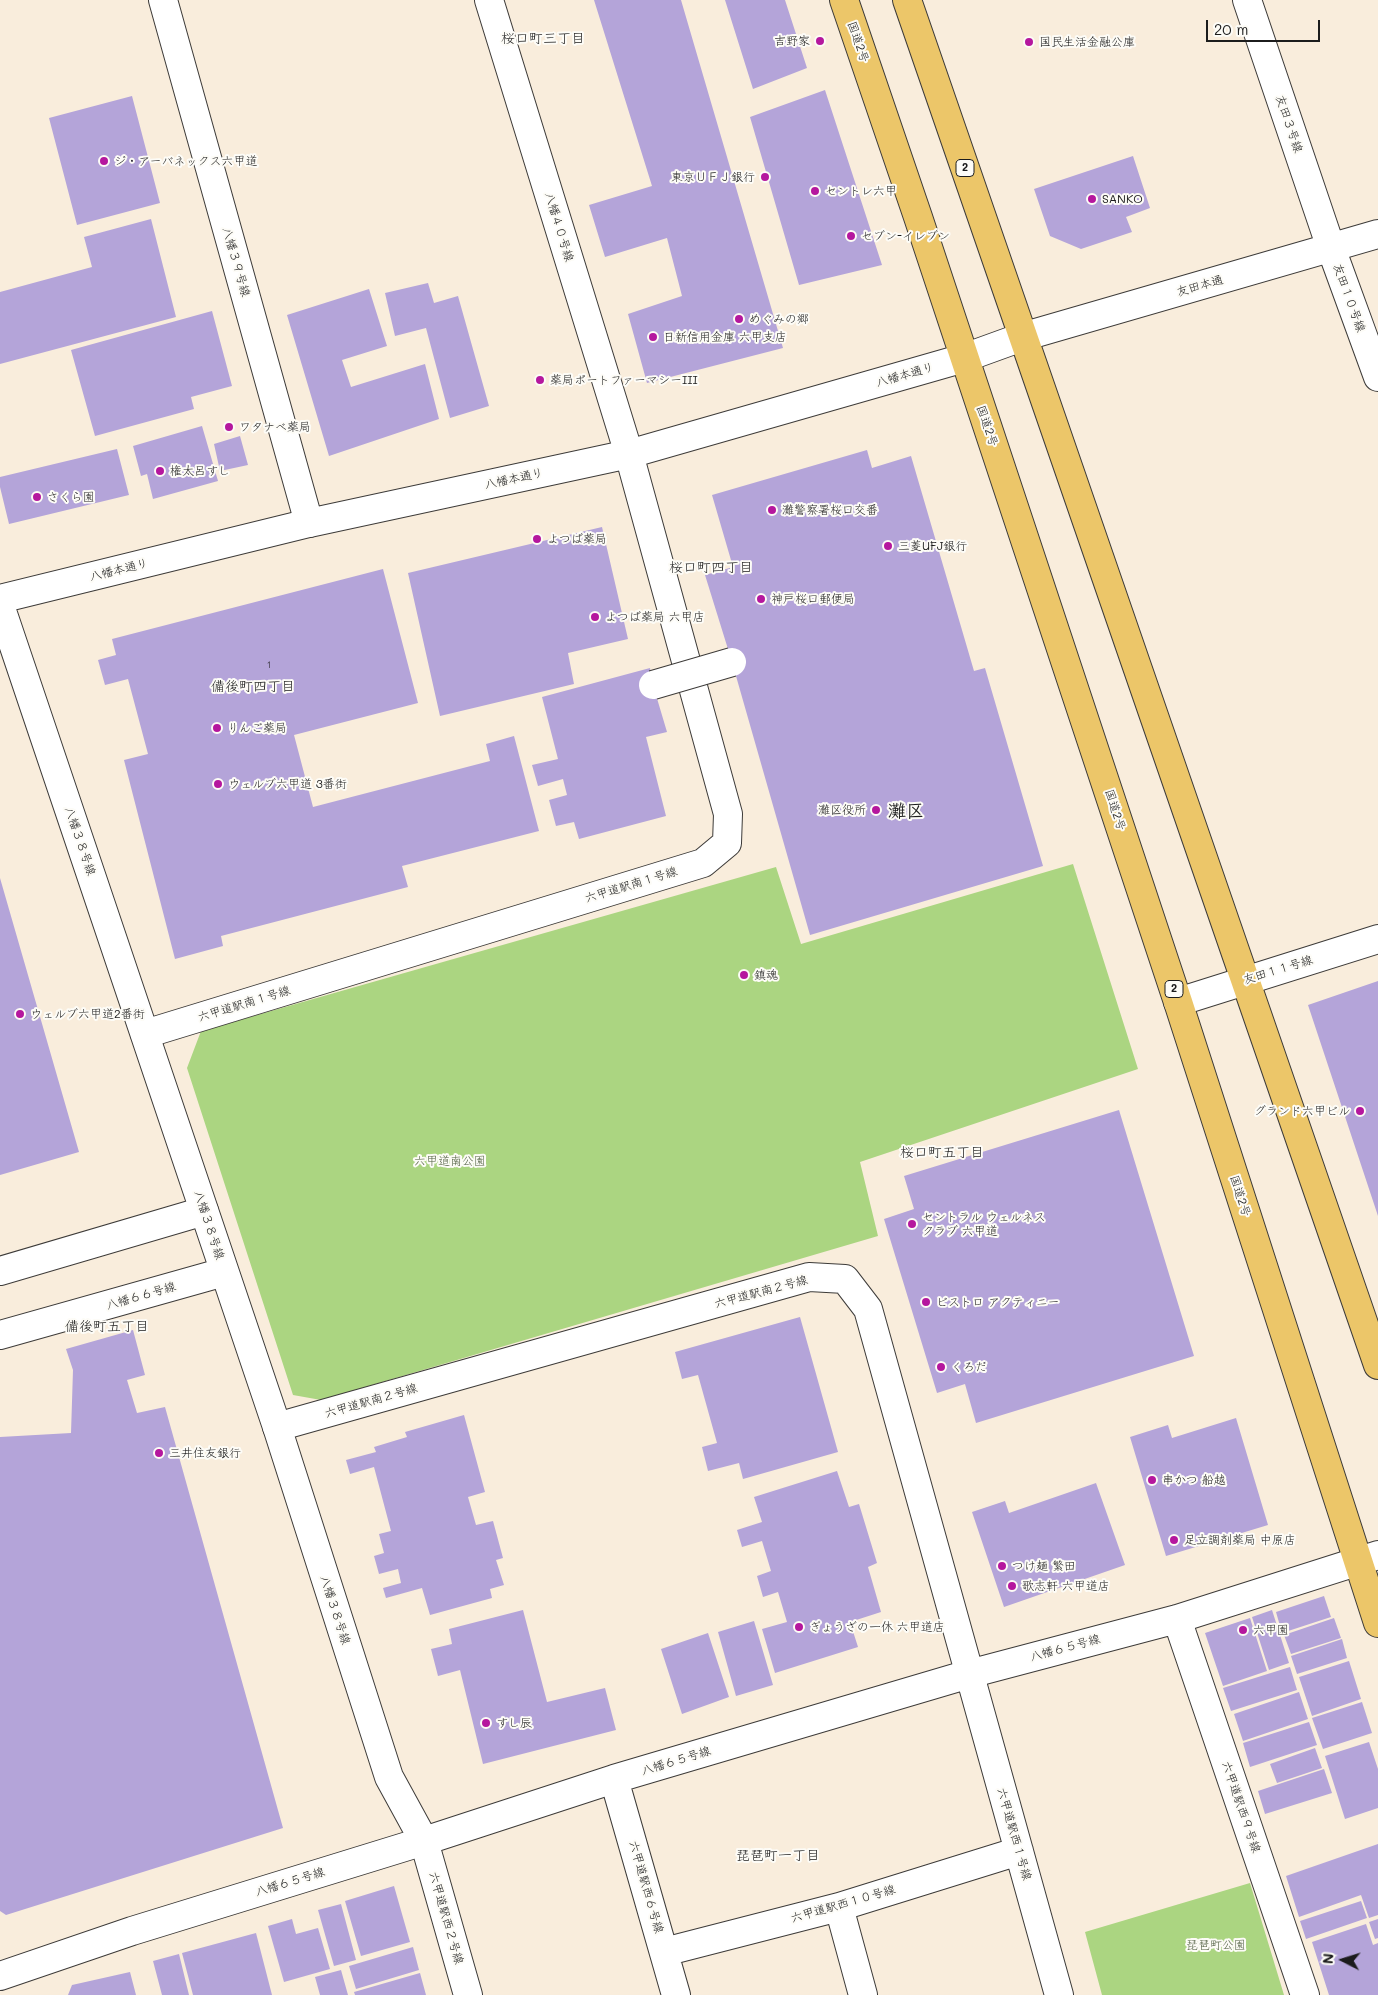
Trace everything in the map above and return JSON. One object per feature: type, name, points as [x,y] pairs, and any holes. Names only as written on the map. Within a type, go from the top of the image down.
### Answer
[{"type":"highway","name":"国道2号","points":[[844,0],[1178,1002],[1368,1558],[1378,1623]]},
{"type":"highway","name":"2","points":[[907,0],[1378,1365]]},
{"type":"street","name":"八幡３９号線","points":[[163,0],[309,523]]},
{"type":"street","name":"八幡４０号線","points":[[489,0],[629,454]]},
{"type":"street","name":"友田３号線","points":[[1247,0],[1331,248]]},
{"type":"street","name":"友田本通","points":[[1022,337],[1378,234]]},
{"type":"street","name":"友田１０号線","points":[[1331,248],[1378,377]]},
{"type":"street","name":"八幡本通り","points":[[0,599],[309,523],[629,454],[964,358],[1022,337]]},
{"type":"street","name":"六甲道駅南１号線","points":[[145,1034],[703,863],[727,844],[728,814],[629,454]]},
{"type":"street","name":"八幡３８号線","points":[[0,606],[277,1427],[389,1777],[424,1840]]},
{"type":"street","points":[[653,684],[732,662]]},
{"type":"street","name":"友田１１号線","points":[[1178,1002],[1378,939]]},
{"type":"street","points":[[0,1271],[204,1211]]},
{"type":"street","name":"八幡６６号線","points":[[0,1335],[224,1272]]},
{"type":"street","name":"六甲道駅南２号線","points":[[277,1427],[810,1277],[845,1279],[868,1309],[969,1674]]},
{"type":"street","name":"八幡６５号線","points":[[0,1976],[132,1931],[614,1779],[969,1674],[1177,1619],[1368,1558]]},
{"type":"street","name":"六甲道駅西９号線","points":[[1177,1619],[1305,1995]]},
{"type":"street","name":"六甲道駅西１号線","points":[[969,1674],[1059,1995]]},
{"type":"street","name":"六甲道駅西６号線","points":[[614,1779],[676,1995]]},
{"type":"street","name":"六甲道駅西２号線","points":[[424,1840],[468,1995]]},
{"type":"street","name":"六甲道駅西１０号線","points":[[664,1952],[839,1907],[1019,1851]]},
{"type":"street","points":[[839,1907],[863,1995]]},
{"type":"green space","name":"六甲道南公園","points":[[1073,864],[1138,1069],[860,1162],[878,1236],[321,1400],[293,1395],[187,1068],[201,1031],[776,867],[801,944]]},
{"type":"green space","name":"琵琶町公園","points":[[1250,1883],[1284,1995],[1102,1995],[1085,1932]]},
{"type":"building","points":[[594,0],[681,0],[783,348],[647,383],[628,314],[682,296],[667,238],[605,257],[589,205],[652,186]]},
{"type":"building","points":[[725,0],[785,0],[807,68],[753,89]]},
{"type":"building","name":"セントレ六甲","points":[[825,90],[882,265],[799,285],[750,117]]},
{"type":"building","name":"ジ・アーバネックス六甲道","points":[[132,96],[160,203],[77,225],[49,118]]},
{"type":"building","name":"SANKO","points":[[1133,156],[1150,208],[1126,217],[1132,232],[1081,249],[1050,236],[1034,189]]},
{"type":"building","points":[[151,219],[176,317],[0,364],[0,292],[92,267],[84,237]]},
{"type":"building","points":[[428,283],[434,303],[458,296],[489,406],[450,418],[426,328],[395,336],[385,293]]},
{"type":"building","points":[[369,289],[387,346],[342,360],[351,387],[425,364],[439,419],[329,456],[287,315]]},
{"type":"building","points":[[212,311],[232,386],[191,397],[194,409],[95,436],[71,350]]},
{"type":"building","points":[[202,426],[218,481],[153,499],[147,474],[141,476],[133,446]]},
{"type":"building","points":[[240,436],[248,465],[220,471],[214,444]]},
{"type":"building","points":[[117,449],[129,495],[9,524],[0,487],[0,477]]},
{"type":"building","points":[[867,450],[872,468],[911,456],[974,671],[985,668],[1043,866],[810,935],[732,662],[705,575],[733,567],[712,495]]},
{"type":"building","points":[[602,527],[628,639],[568,653],[574,684],[440,716],[408,573]]},
{"type":"building","name":"ウェルブ六甲道 3番街","points":[[383,569],[418,703],[294,735],[313,807],[490,761],[486,744],[514,736],[539,831],[402,866],[408,887],[221,936],[223,946],[175,959],[124,760],[148,754],[128,679],[105,685],[98,660],[116,655],[112,639]]},
{"type":"building","points":[[650,668],[667,732],[646,737],[666,816],[579,839],[574,822],[556,826],[549,800],[567,795],[563,779],[538,786],[532,765],[558,759],[542,697]]},
{"type":"building","name":"ウェルブ六甲道2番街","points":[[0,878],[79,1152],[0,1175]]},
{"type":"building","name":"グランド六甲ビル","points":[[1378,981],[1378,1216],[1308,1005]]},
{"type":"building","points":[[1119,1110],[1194,1356],[976,1423],[965,1384],[937,1393],[884,1219],[914,1209],[904,1176]]},
{"type":"building","points":[[800,1317],[838,1452],[743,1479],[739,1463],[708,1471],[702,1447],[717,1443],[698,1375],[682,1379],[675,1352]]},
{"type":"building","points":[[133,1330],[145,1375],[127,1380],[137,1413],[165,1407],[283,1828],[6,1915],[0,1911],[0,1437],[71,1433],[73,1370],[66,1349]]},
{"type":"building","points":[[464,1415],[485,1492],[468,1497],[476,1525],[493,1521],[503,1558],[496,1560],[504,1585],[490,1589],[492,1598],[430,1615],[422,1588],[386,1598],[383,1588],[401,1583],[398,1569],[379,1574],[374,1556],[384,1553],[379,1534],[391,1531],[374,1467],[350,1474],[346,1460],[376,1452],[374,1447],[407,1437],[405,1432]]},
{"type":"building","points":[[1236,1418],[1268,1525],[1166,1556],[1130,1437],[1168,1425],[1172,1438]]},
{"type":"building","points":[[837,1471],[849,1507],[859,1504],[877,1563],[868,1567],[881,1612],[850,1622],[858,1647],[775,1673],[762,1629],[787,1622],[778,1592],[763,1597],[757,1576],[771,1571],[762,1541],[742,1547],[737,1530],[762,1522],[754,1497]]},
{"type":"building","points":[[1096,1483],[1125,1565],[1004,1607],[972,1512],[1005,1501],[1009,1513]]},
{"type":"building","points":[[1324,1596],[1331,1617],[1282,1633],[1276,1612]]},
{"type":"building","points":[[523,1610],[547,1702],[605,1688],[616,1730],[483,1764],[460,1670],[438,1676],[431,1649],[452,1644],[449,1629]]},
{"type":"building","points":[[1272,1610],[1289,1663],[1269,1670],[1252,1617]]},
{"type":"building","points":[[1250,1618],[1267,1671],[1223,1686],[1205,1633]]},
{"type":"building","points":[[1334,1618],[1341,1638],[1291,1654],[1284,1635]]},
{"type":"building","points":[[754,1621],[773,1685],[736,1696],[718,1632]]},
{"type":"building","points":[[708,1633],[729,1697],[682,1714],[661,1649]]},
{"type":"building","points":[[1342,1639],[1347,1658],[1297,1674],[1291,1656]]},
{"type":"building","points":[[1349,1661],[1361,1699],[1312,1716],[1299,1677]]},
{"type":"building","points":[[1290,1667],[1297,1690],[1231,1711],[1223,1688]]},
{"type":"building","points":[[1299,1692],[1308,1719],[1243,1741],[1234,1714]]},
{"type":"building","points":[[1362,1702],[1372,1733],[1323,1749],[1312,1718]]},
{"type":"building","points":[[1309,1722],[1317,1745],[1250,1767],[1243,1743]]},
{"type":"building","points":[[1369,1742],[1378,1769],[1378,1808],[1345,1819],[1325,1756]]},
{"type":"building","points":[[1315,1748],[1322,1768],[1277,1783],[1270,1764]]},
{"type":"building","points":[[1324,1769],[1332,1793],[1265,1814],[1258,1791]]},
{"type":"building","points":[[1378,1844],[1378,1915],[1369,1918],[1361,1895],[1299,1917],[1286,1876]]},
{"type":"building","points":[[394,1886],[410,1942],[361,1956],[345,1901]]},
{"type":"building","points":[[1361,1901],[1367,1918],[1306,1939],[1300,1921]]},
{"type":"building","points":[[341,1904],[356,1960],[334,1966],[318,1910]]},
{"type":"building","points":[[292,1919],[296,1934],[318,1928],[330,1969],[284,1982],[268,1926]]},
{"type":"building","points":[[1378,1919],[1378,1938],[1375,1939],[1369,1922]]},
{"type":"building","points":[[1366,1924],[1373,1945],[1378,1943],[1378,1995],[1329,1995],[1312,1942]]},
{"type":"building","points":[[256,1933],[272,1995],[193,1995],[182,1953]]},
{"type":"building","points":[[413,1947],[419,1970],[356,1989],[349,1966]]},
{"type":"building","points":[[179,1954],[189,1995],[162,1995],[153,1961]]},
{"type":"building","points":[[341,1970],[348,1995],[320,1995],[315,1977]]},
{"type":"building","points":[[130,1972],[136,1995],[68,1995],[72,1985]]},
{"type":"building","points":[[420,1973],[426,1995],[355,1995],[354,1992]]},
{"type":"place","name":"吉野家","points":[[820,41]]},
{"type":"place","name":"国民生活金融公庫","points":[[1029,42]]},
{"type":"place","name":"ジ・アーバネックス六甲道","points":[[104,161]]},
{"type":"place","name":"東京ＵＦＪ銀行","points":[[765,177]]},
{"type":"place","name":"セントレ六甲","points":[[815,191]]},
{"type":"place","name":"SANKO","points":[[1092,199]]},
{"type":"place","name":"セブン-イレブン","points":[[851,236]]},
{"type":"place","name":"めぐみの郷","points":[[739,319]]},
{"type":"place","name":"日新信用金庫 六甲支店","points":[[653,337]]},
{"type":"place","name":"薬局ポートファーマシーIII","points":[[540,380]]},
{"type":"place","name":"ワタナベ薬局","points":[[229,427]]},
{"type":"place","name":"権太呂すし","points":[[160,471]]},
{"type":"place","name":"さくら園","points":[[37,497]]},
{"type":"place","name":"灘警察署桜口交番","points":[[772,510]]},
{"type":"place","name":"よつば薬局","points":[[537,539]]},
{"type":"place","name":"三菱UFJ銀行","points":[[888,546]]},
{"type":"place","name":"神戸桜口郵便局","points":[[761,599]]},
{"type":"place","name":"よつば薬局 六甲店","points":[[595,617]]},
{"type":"place","name":"りんご薬局","points":[[217,728]]},
{"type":"place","name":"ウェルブ六甲道 3番街","points":[[218,784]]},
{"type":"place","name":"灘区役所","points":[[876,810]]},
{"type":"place","name":"鎮魂","points":[[744,975]]},
{"type":"place","name":"ウェルブ六甲道2番街","points":[[20,1014]]},
{"type":"place","name":"グランド六甲ビル","points":[[1360,1111]]},
{"type":"place","name":"セントラル ウェルネス クラブ 六甲道","points":[[912,1224]]},
{"type":"place","name":"ビストロ アクティニー","points":[[926,1302]]},
{"type":"place","name":"くろだ","points":[[941,1367]]},
{"type":"place","name":"三井住友銀行","points":[[159,1453]]},
{"type":"place","name":"串かつ 船越","points":[[1152,1480]]},
{"type":"place","name":"足立調剤薬局 中原店","points":[[1174,1540]]},
{"type":"place","name":"つけ麺 繁田","points":[[1002,1566]]},
{"type":"place","name":"歌志軒 六甲道店","points":[[1012,1586]]},
{"type":"place","name":"ぎょうざの一休 六甲道店","points":[[799,1627]]},
{"type":"place","name":"六甲園","points":[[1243,1630]]},
{"type":"place","name":"すし辰","points":[[486,1723]]},
{"type":"district","name":"桜口町三丁目","points":[[543,39]]},
{"type":"district","name":"桜口町四丁目","points":[[711,568]]},
{"type":"district","name":"備後町四丁目","points":[[253,687]]},
{"type":"district","name":"灘区","points":[[906,811]]},
{"type":"district","name":"桜口町五丁目","points":[[942,1153]]},
{"type":"district","name":"備後町五丁目","points":[[107,1327]]},
{"type":"district","name":"琵琶町一丁目","points":[[778,1856]]}]
